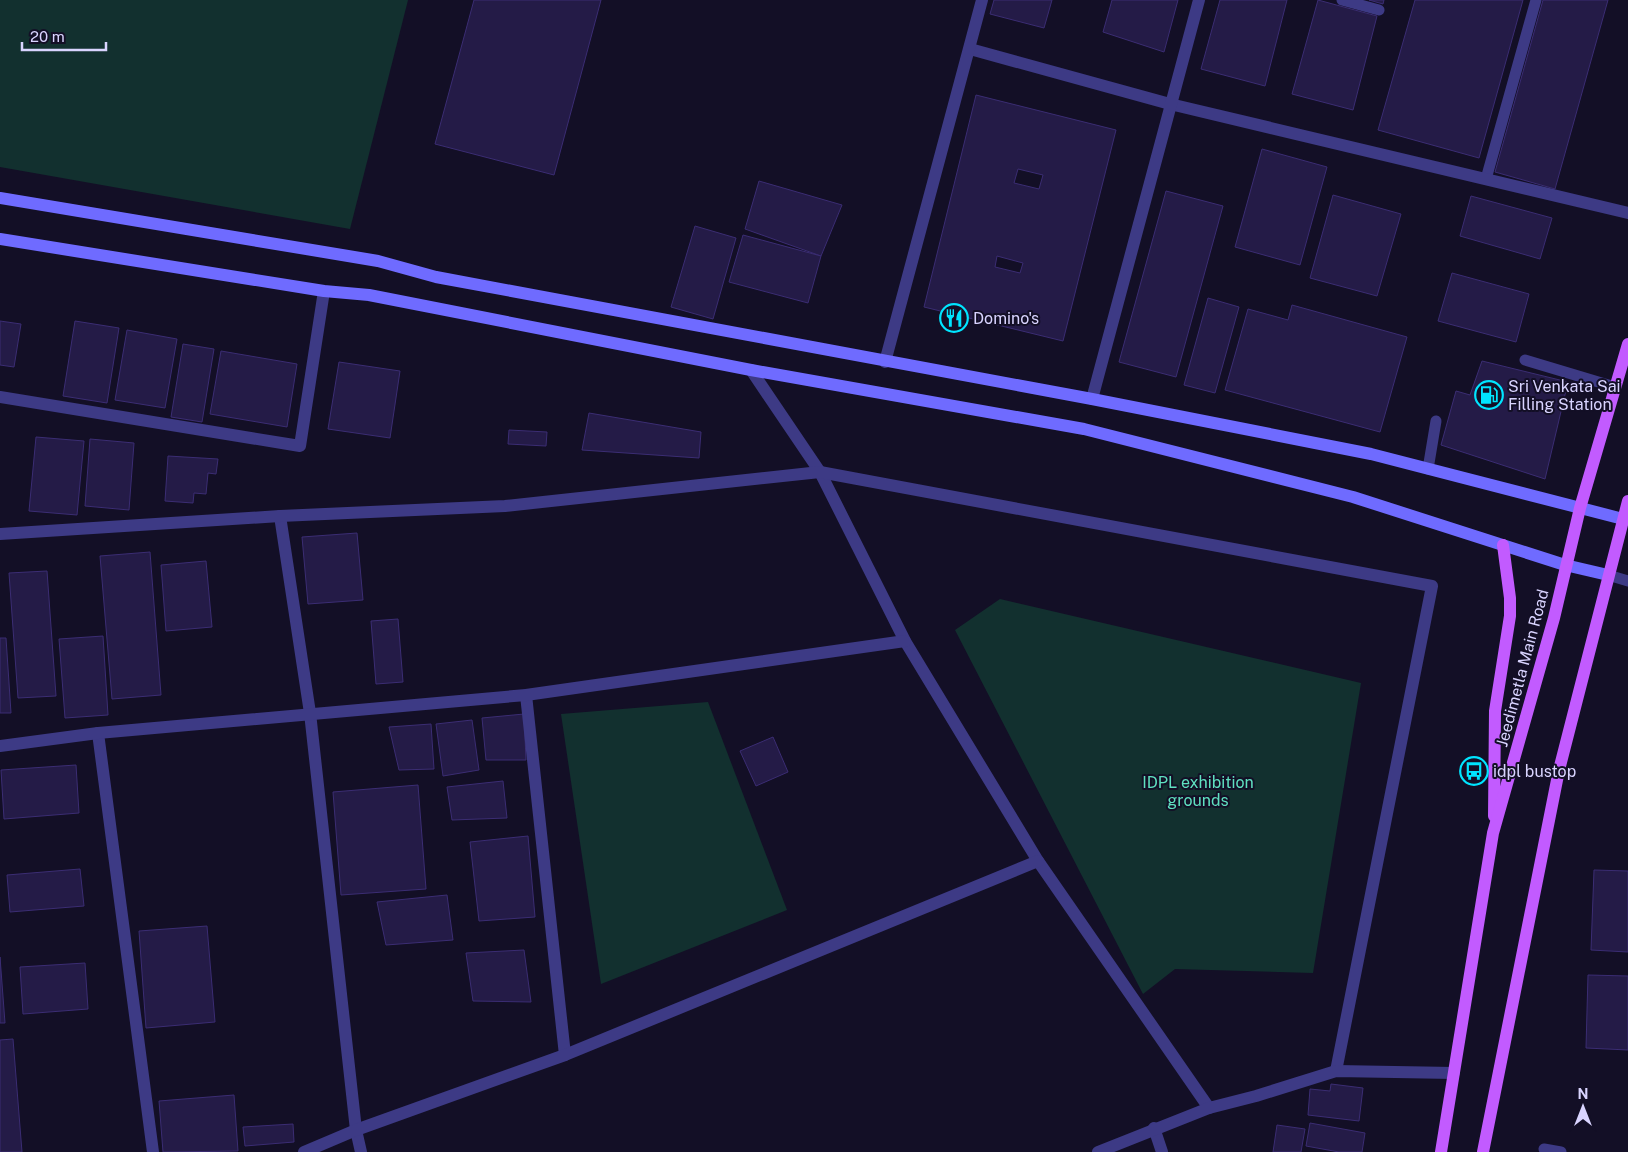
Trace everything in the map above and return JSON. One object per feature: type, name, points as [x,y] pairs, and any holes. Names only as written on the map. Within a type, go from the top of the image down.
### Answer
[{"type":"main road","name":"Jeedimetla Main Road","points":[[1441,1152],[1493,833],[1554,618],[1580,508],[1628,344]]},
{"type":"main road","points":[[1483,1152],[1559,770],[1628,501]]},
{"type":"main road","points":[[1493,833],[1495,711],[1510,616],[1510,598],[1503,545]]},
{"type":"street","points":[[884,362],[982,0]]},
{"type":"street","points":[[1092,399],[1199,0]]},
{"type":"street","points":[[970,49],[1170,104],[1628,213]]},
{"type":"street","points":[[0,198],[378,261],[436,277],[884,362],[1092,399],[1371,454],[1623,519]]},
{"type":"street","points":[[0,239],[324,291],[369,295],[751,370],[1084,429],[1353,497],[1565,565],[1608,575]]},
{"type":"street","points":[[0,397],[300,446],[324,291]]},
{"type":"street","points":[[751,370],[820,472],[905,641],[1038,861],[1209,1108]]},
{"type":"street","points":[[0,534],[280,516],[505,506],[820,472],[1432,586],[1336,1071]]},
{"type":"street","points":[[280,516],[310,713],[356,1130],[361,1152]]},
{"type":"street","points":[[0,746],[98,732],[526,695],[905,641]]},
{"type":"street","points":[[526,695],[565,1055]]},
{"type":"street","points":[[98,732],[154,1152]]},
{"type":"street","points":[[304,1152],[356,1130],[565,1055],[1038,861]]},
{"type":"street","points":[[1098,1152],[1154,1128],[1209,1108],[1256,1096],[1336,1071],[1454,1073]]},
{"type":"street","points":[[1154,1128],[1162,1152]]},
{"type":"lane","points":[[1342,0],[1379,10]]},
{"type":"lane","points":[[1486,179],[1536,0]]},
{"type":"lane","points":[[1525,360],[1615,387]]},
{"type":"lane","points":[[1428,468],[1436,421]]},
{"type":"lane","points":[[1608,575],[1628,581]]},
{"type":"lane","points":[[1544,1149],[1561,1152]]},
{"type":"green space","points":[[0,0],[408,0],[350,229],[0,167]]},
{"type":"green space","name":"IDPL exhibition grounds","points":[[1000,599],[1361,683],[1313,973],[1175,969],[1143,994],[955,630]]},
{"type":"green space","points":[[708,702],[787,910],[601,984],[561,714]]},
{"type":"building","points":[[474,0],[601,0],[554,175],[435,144]]},
{"type":"building","points":[[994,0],[1052,0],[1044,28],[990,14]]},
{"type":"building","points":[[1112,0],[1178,0],[1164,52],[1103,32]]},
{"type":"building","points":[[1220,0],[1287,0],[1265,86],[1201,69]]},
{"type":"building","points":[[1318,0],[1377,16],[1353,110],[1292,94]]},
{"type":"building","points":[[1369,0],[1384,0],[1383,4]]},
{"type":"building","points":[[1415,0],[1523,0],[1479,158],[1378,130]]},
{"type":"building","points":[[1543,0],[1608,0],[1555,189],[1495,172]]},
{"type":"building","points":[[976,95],[1116,130],[1063,341],[924,307]],"holes":[[[1018,169],[1043,175],[1039,189],[1014,183]],[[997,256],[1023,263],[1020,273],[995,267]]]},
{"type":"building","points":[[1262,149],[1327,167],[1300,265],[1235,247]]},
{"type":"building","points":[[759,181],[842,205],[821,256],[745,229]]},
{"type":"building","points":[[1166,191],[1223,206],[1176,377],[1119,362]]},
{"type":"building","points":[[1333,195],[1401,214],[1377,296],[1310,278]]},
{"type":"building","points":[[1471,196],[1552,218],[1540,259],[1460,236]]},
{"type":"building","points":[[695,226],[736,238],[713,319],[671,307]]},
{"type":"building","points":[[743,235],[821,256],[808,303],[729,282]]},
{"type":"building","points":[[1452,273],[1529,294],[1516,342],[1438,321]]},
{"type":"building","points":[[1208,298],[1239,307],[1215,393],[1184,385]]},
{"type":"building","points":[[1292,305],[1407,337],[1380,432],[1225,390],[1248,309],[1288,320]]},
{"type":"building","points":[[0,321],[21,324],[14,367],[0,365]]},
{"type":"building","points":[[75,321],[119,328],[107,403],[63,396]]},
{"type":"building","points":[[127,330],[177,339],[165,408],[115,400]]},
{"type":"building","points":[[183,344],[214,349],[202,422],[171,417]]},
{"type":"building","points":[[221,351],[297,364],[287,427],[210,414]]},
{"type":"building","points":[[1482,361],[1568,382],[1545,479],[1441,445],[1456,391],[1470,395]]},
{"type":"building","points":[[339,362],[400,371],[390,438],[328,429]]},
{"type":"building","points":[[589,413],[701,432],[699,458],[582,450]]},
{"type":"building","points":[[509,430],[547,432],[546,446],[508,444]]},
{"type":"building","points":[[36,437],[84,441],[77,515],[29,511]]},
{"type":"building","points":[[90,439],[134,443],[129,510],[85,506]]},
{"type":"building","points":[[168,456],[218,459],[216,474],[208,473],[206,494],[194,493],[193,503],[165,501]]},
{"type":"building","points":[[357,533],[363,600],[308,604],[302,537]]},
{"type":"building","points":[[150,552],[161,695],[112,699],[100,556]]},
{"type":"building","points":[[206,561],[212,627],[166,631],[161,565]]},
{"type":"building","points":[[47,571],[56,696],[18,698],[9,573]]},
{"type":"building","points":[[398,619],[403,682],[376,684],[371,621]]},
{"type":"building","points":[[103,636],[108,715],[65,718],[59,639]]},
{"type":"building","points":[[0,638],[6,638],[11,713],[0,713]]},
{"type":"building","points":[[524,714],[526,760],[486,760],[482,718]]},
{"type":"building","points":[[472,720],[479,770],[443,776],[436,724]]},
{"type":"building","points":[[431,724],[434,769],[399,770],[389,727]]},
{"type":"building","points":[[773,737],[788,772],[756,786],[740,751]]},
{"type":"building","points":[[76,765],[79,813],[4,819],[1,770]]},
{"type":"building","points":[[503,781],[507,818],[452,820],[447,787]]},
{"type":"building","points":[[418,785],[426,889],[341,895],[333,792]]},
{"type":"building","points":[[528,836],[535,917],[479,921],[470,842]]},
{"type":"building","points":[[80,869],[84,906],[10,912],[7,875]]},
{"type":"building","points":[[1594,870],[1628,871],[1628,952],[1591,950]]},
{"type":"building","points":[[447,895],[453,940],[386,945],[377,902]]},
{"type":"building","points":[[207,926],[215,1022],[146,1028],[139,931]]},
{"type":"building","points":[[524,950],[531,1002],[473,1001],[466,953]]},
{"type":"building","points":[[0,957],[5,1023],[0,1023]]},
{"type":"building","points":[[85,963],[88,1009],[23,1014],[20,967]]},
{"type":"building","points":[[1588,975],[1628,976],[1628,1050],[1586,1048]]},
{"type":"building","points":[[13,1039],[22,1152],[0,1152],[0,1040]]},
{"type":"building","points":[[1331,1084],[1363,1088],[1359,1121],[1308,1115],[1310,1089],[1330,1091]]},
{"type":"building","points":[[234,1095],[238,1151],[163,1152],[159,1101]]},
{"type":"building","points":[[1310,1123],[1365,1133],[1362,1152],[1339,1152],[1306,1146]]},
{"type":"building","points":[[293,1124],[294,1142],[245,1146],[243,1127]]},
{"type":"building","points":[[1277,1125],[1305,1129],[1301,1152],[1273,1152]]},
{"type":"place","name":"Domino's","points":[[954,318]]},
{"type":"place","name":"Sri Venkata Sai Filling Station","points":[[1489,395]]},
{"type":"place","name":"idpl bustop","points":[[1474,771]]}]
